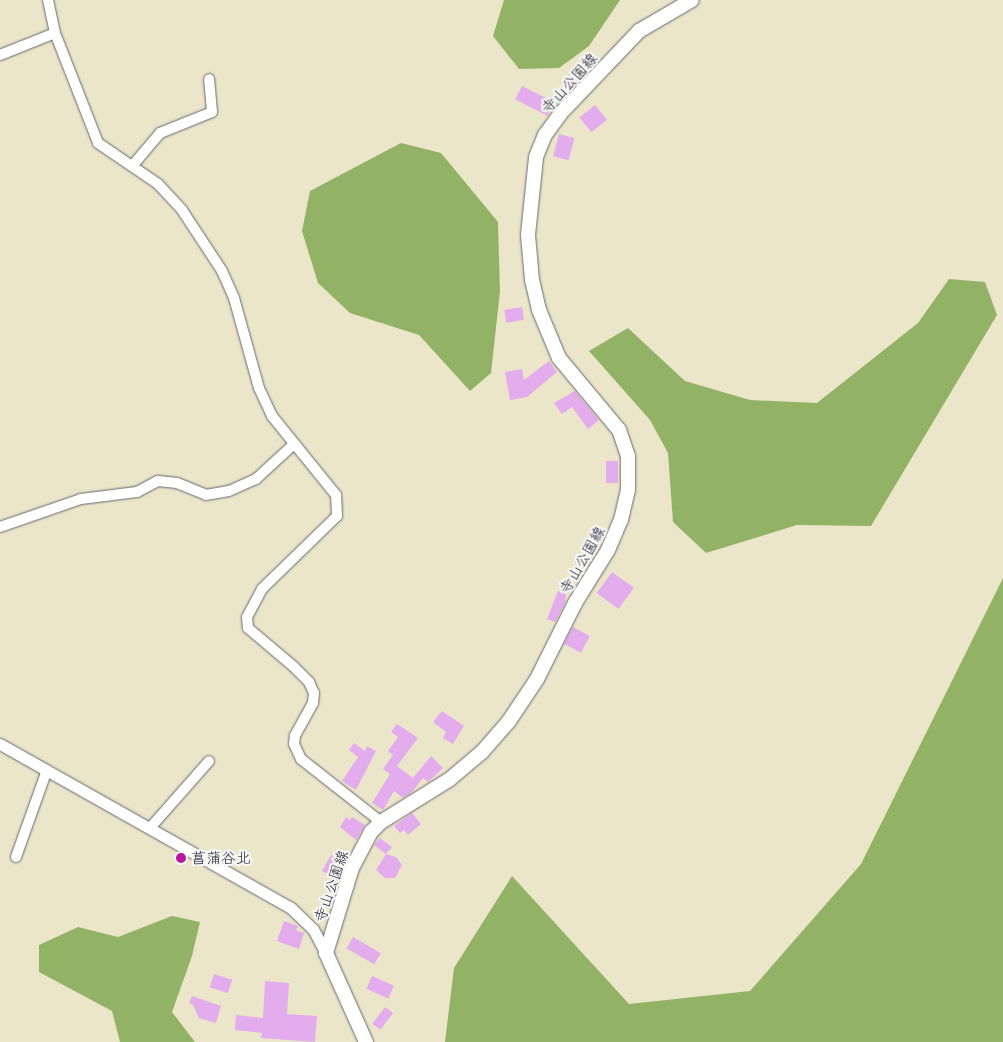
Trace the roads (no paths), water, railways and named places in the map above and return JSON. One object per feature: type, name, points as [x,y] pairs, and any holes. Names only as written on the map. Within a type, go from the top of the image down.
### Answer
[{"type":"main road","name":"寺山公園線","points":[[326,953],[352,868],[371,832],[381,822],[450,779],[494,740],[538,679],[575,603],[618,530],[628,490],[624,442],[609,417],[559,358],[544,324],[532,280],[528,235],[532,180],[545,135],[560,114],[639,31],[692,0]]},
{"type":"main road","points":[[326,953],[366,1042]]},
{"type":"street","points":[[48,0],[55,33],[98,143],[133,165],[166,190],[222,271],[243,326],[259,388],[272,416],[336,495],[337,516],[262,589],[247,617],[248,628],[293,666],[309,682],[314,693],[313,703],[295,736],[294,744],[301,759],[381,822]]},
{"type":"street","points":[[0,55],[55,33]]},
{"type":"street","points":[[133,165],[160,132],[212,112],[209,79]]},
{"type":"street","points":[[0,528],[81,499],[137,492],[158,481],[177,483],[206,494],[228,491],[256,480],[294,444]]},
{"type":"street","points":[[0,744],[291,908],[305,919],[326,953]]},
{"type":"street","points":[[150,828],[209,761]]},
{"type":"street","points":[[16,858],[47,770]]},
{"type":"place","name":"菖蒲谷北","points":[[181,858]]}]
